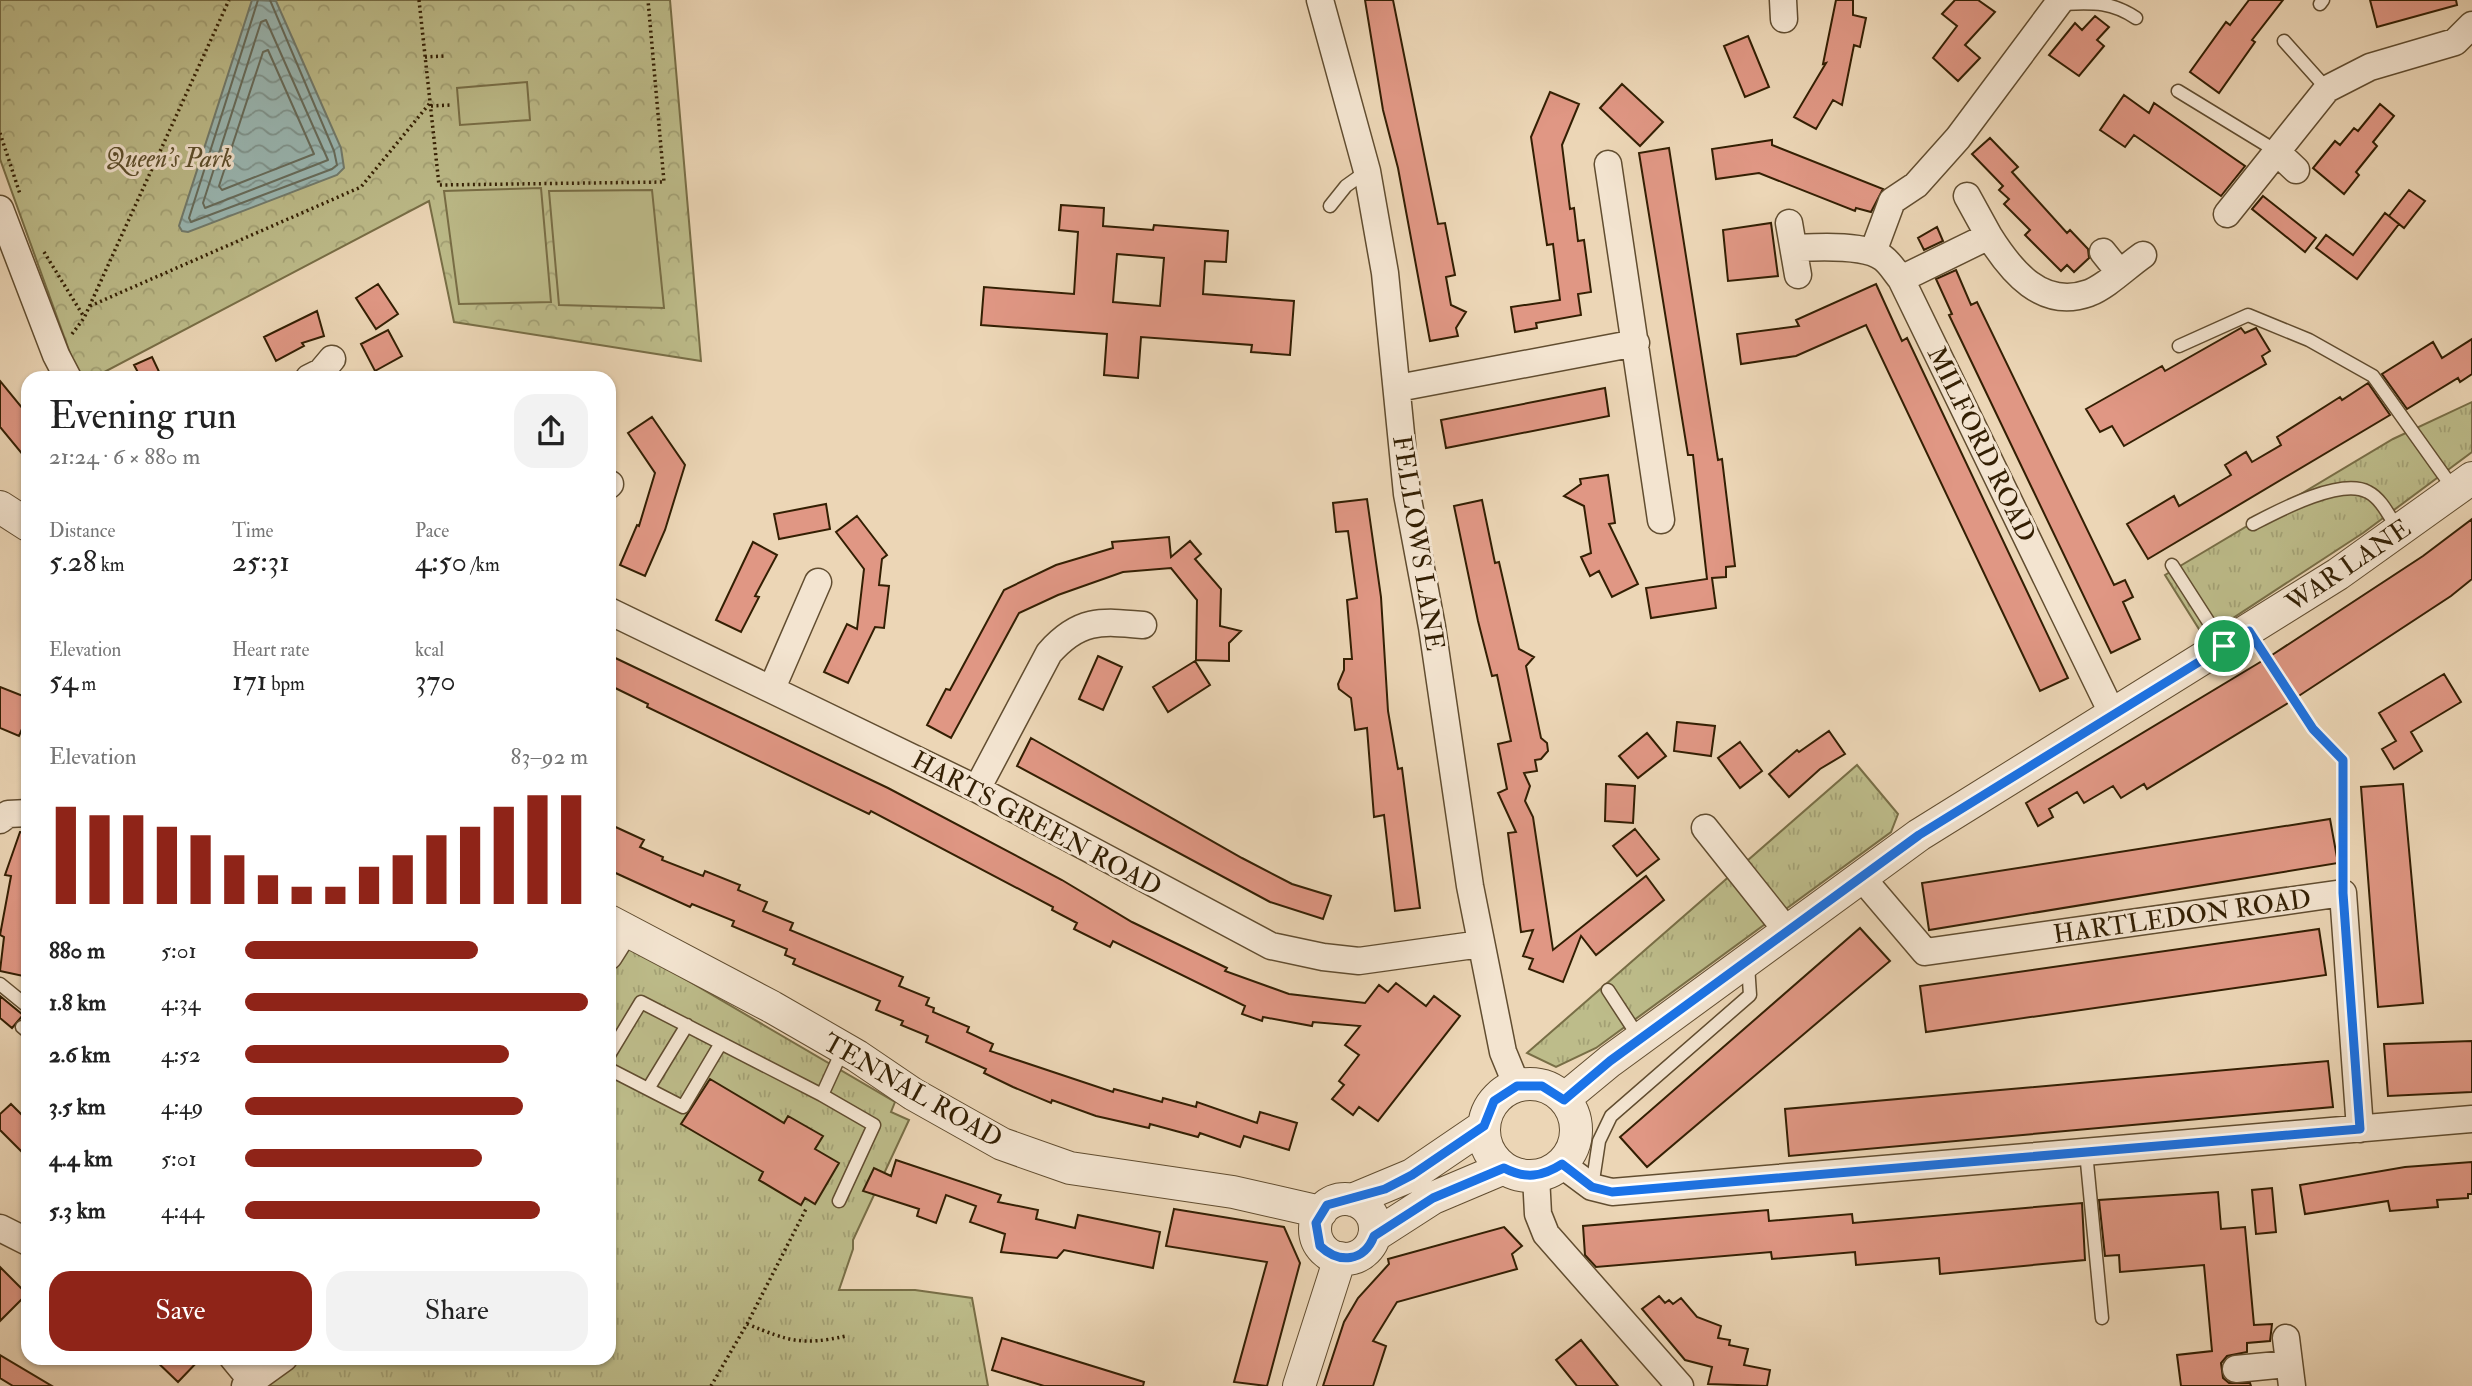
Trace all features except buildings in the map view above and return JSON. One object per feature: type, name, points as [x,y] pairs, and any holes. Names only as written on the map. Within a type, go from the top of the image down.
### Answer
[{"type":"street","name":"FELLOWS LANE","points":[[1320,0],[1367,171],[1385,273],[1407,494],[1432,627],[1470,886],[1503,1052],[1517,1086]]},
{"type":"street","points":[[1798,275],[1792,236],[1826,247],[1873,252],[1892,201],[1916,186],[1958,138],[2059,2]]},
{"type":"street","points":[[2227,214],[2287,161],[2327,89],[2370,67],[2455,42],[2472,26]]},
{"type":"street","points":[[1608,164],[1661,520]]},
{"type":"street","points":[[1967,196],[2005,261],[2029,286],[2058,298],[2089,292],[2111,262],[2143,255]]},
{"type":"street","points":[[10,203],[62,367]]},
{"type":"street","points":[[1901,279],[1989,236]]},
{"type":"street","name":"MILFORD ROAD","points":[[1873,252],[1885,259],[1901,279],[2113,715]]},
{"type":"street","points":[[1398,387],[1636,343]]},
{"type":"street","name":"WAR LANE","points":[[1564,1100],[1640,1039],[1919,835],[2236,638],[2464,485]]},
{"type":"street","points":[[0,508],[21,521]]},
{"type":"street","points":[[772,688],[818,582]]},
{"type":"street","name":"HARTS GREEN ROAD","points":[[616,614],[977,789],[1271,946],[1322,957],[1359,961],[1481,944]]},
{"type":"street","points":[[977,789],[1049,653],[1066,634],[1098,621],[1143,625]]},
{"type":"street","points":[[0,820],[8,814],[21,813]]},
{"type":"street","points":[[1705,828],[1787,931]]},
{"type":"street","name":"HARTLEDON ROAD","points":[[1862,878],[1925,953],[2343,893],[2360,1129]]},
{"type":"street","name":"TENNAL ROAD","points":[[617,925],[843,1049],[913,1094],[1002,1144],[1070,1168],[1233,1192],[1321,1212]]},
{"type":"street","points":[[1680,1386],[1546,1234],[1538,1214],[1549,1170],[1575,1139],[1574,1118],[1564,1100],[1542,1086],[1517,1086],[1494,1101],[1484,1126],[1488,1150],[1504,1168],[1514,1174],[1549,1170],[1612,1192],[2472,1119]]},
{"type":"street","points":[[1352,1200],[1370,1214],[1374,1236],[1371,1244],[1357,1256],[1340,1258],[1320,1246],[1316,1223],[1321,1212],[1335,1201],[1352,1200],[1412,1175],[1484,1126]]},
{"type":"street","points":[[1374,1236],[1433,1198],[1504,1168]]},
{"type":"street","points":[[0,1228],[21,1238]]},
{"type":"street","points":[[1299,1386],[1340,1258]]},
{"type":"street","points":[[2236,1369],[2288,1363]]},
{"type":"street","points":[[237,1365],[248,1384],[274,1365]]},
{"type":"lane","points":[[2059,2],[2119,4],[2136,18]]},
{"type":"lane","points":[[2284,41],[2327,89]]},
{"type":"lane","points":[[2178,91],[2287,161]]},
{"type":"lane","points":[[1330,206],[1346,186],[1367,171]]},
{"type":"lane","points":[[2179,346],[2248,315],[2309,340],[2372,376],[2464,485]]},
{"type":"lane","points":[[2253,524],[2307,497],[2365,490],[2376,496],[2399,531]]},
{"type":"lane","points":[[2172,565],[2236,638]]},
{"type":"lane","points":[[1592,1187],[1599,1142],[1611,1116],[1750,995],[1748,961]]},
{"type":"lane","points":[[0,984],[21,1001]]},
{"type":"lane","points":[[1608,990],[1640,1039]]},
{"type":"lane","points":[[616,1043],[641,1002],[822,1095],[874,1125],[839,1201]]},
{"type":"lane","points":[[648,1089],[687,1025]]},
{"type":"lane","points":[[616,1073],[683,1107],[721,1043]]},
{"type":"lane","points":[[822,1095],[843,1049]]},
{"type":"lane","points":[[2086,1152],[2102,1318]]},
{"type":"path","points":[[62,367],[229,0]]},
{"type":"path","points":[[419,0],[439,186],[664,182],[648,0]]},
{"type":"path","points":[[425,57],[444,56]]},
{"type":"path","points":[[90,306],[361,187],[431,104]]},
{"type":"path","points":[[431,104],[450,105]]},
{"type":"path","points":[[0,132],[10,203]]},
{"type":"path","points":[[40,247],[84,318]]},
{"type":"path","points":[[2236,638],[2313,729],[2343,760],[2343,893]]},
{"type":"path","points":[[711,1386],[747,1324],[807,1207]]},
{"type":"path","points":[[747,1324],[790,1341],[812,1343],[846,1336]]},
{"type":"green space","name":"Queen's Park","points":[[0,0],[670,0],[701,361],[454,322],[429,201],[106,371],[76,371],[0,159]]},
{"type":"green space","points":[[527,82],[530,120],[460,125],[457,88]]},
{"type":"green space","points":[[541,188],[551,302],[459,304],[444,191]]},
{"type":"green space","points":[[652,190],[664,308],[559,305],[549,191]]},
{"type":"green space","points":[[2472,402],[2472,452],[2363,533],[2204,637],[2165,575],[2393,439]]},
{"type":"green space","points":[[1857,765],[1898,814],[1891,832],[1596,1048],[1556,1067],[1527,1053]]},
{"type":"green space","points":[[627,945],[895,1102],[891,1112],[909,1120],[853,1240],[853,1249],[839,1290],[915,1290],[972,1298],[988,1386],[263,1386],[292,1365],[616,1365],[616,963]]},
{"type":"water","points":[[252,0],[276,1],[341,148],[344,168],[337,175],[188,232],[182,231],[179,226]]},
{"type":"route","points":[[2249,631],[2313,729],[2338,751],[2343,760],[2343,893],[2360,1129],[1639,1191],[1612,1192],[1592,1187],[1562,1164],[1550,1172],[1536,1176],[1514,1174],[1504,1168],[1433,1198],[1374,1236],[1371,1244],[1357,1256],[1340,1258],[1328,1254],[1320,1246],[1315,1234],[1316,1223],[1327,1205],[1385,1189],[1412,1175],[1484,1126],[1487,1112],[1494,1101],[1517,1086],[1542,1086],[1555,1091],[1564,1100],[1610,1061],[1919,835],[2224,646],[2249,631]]}]
